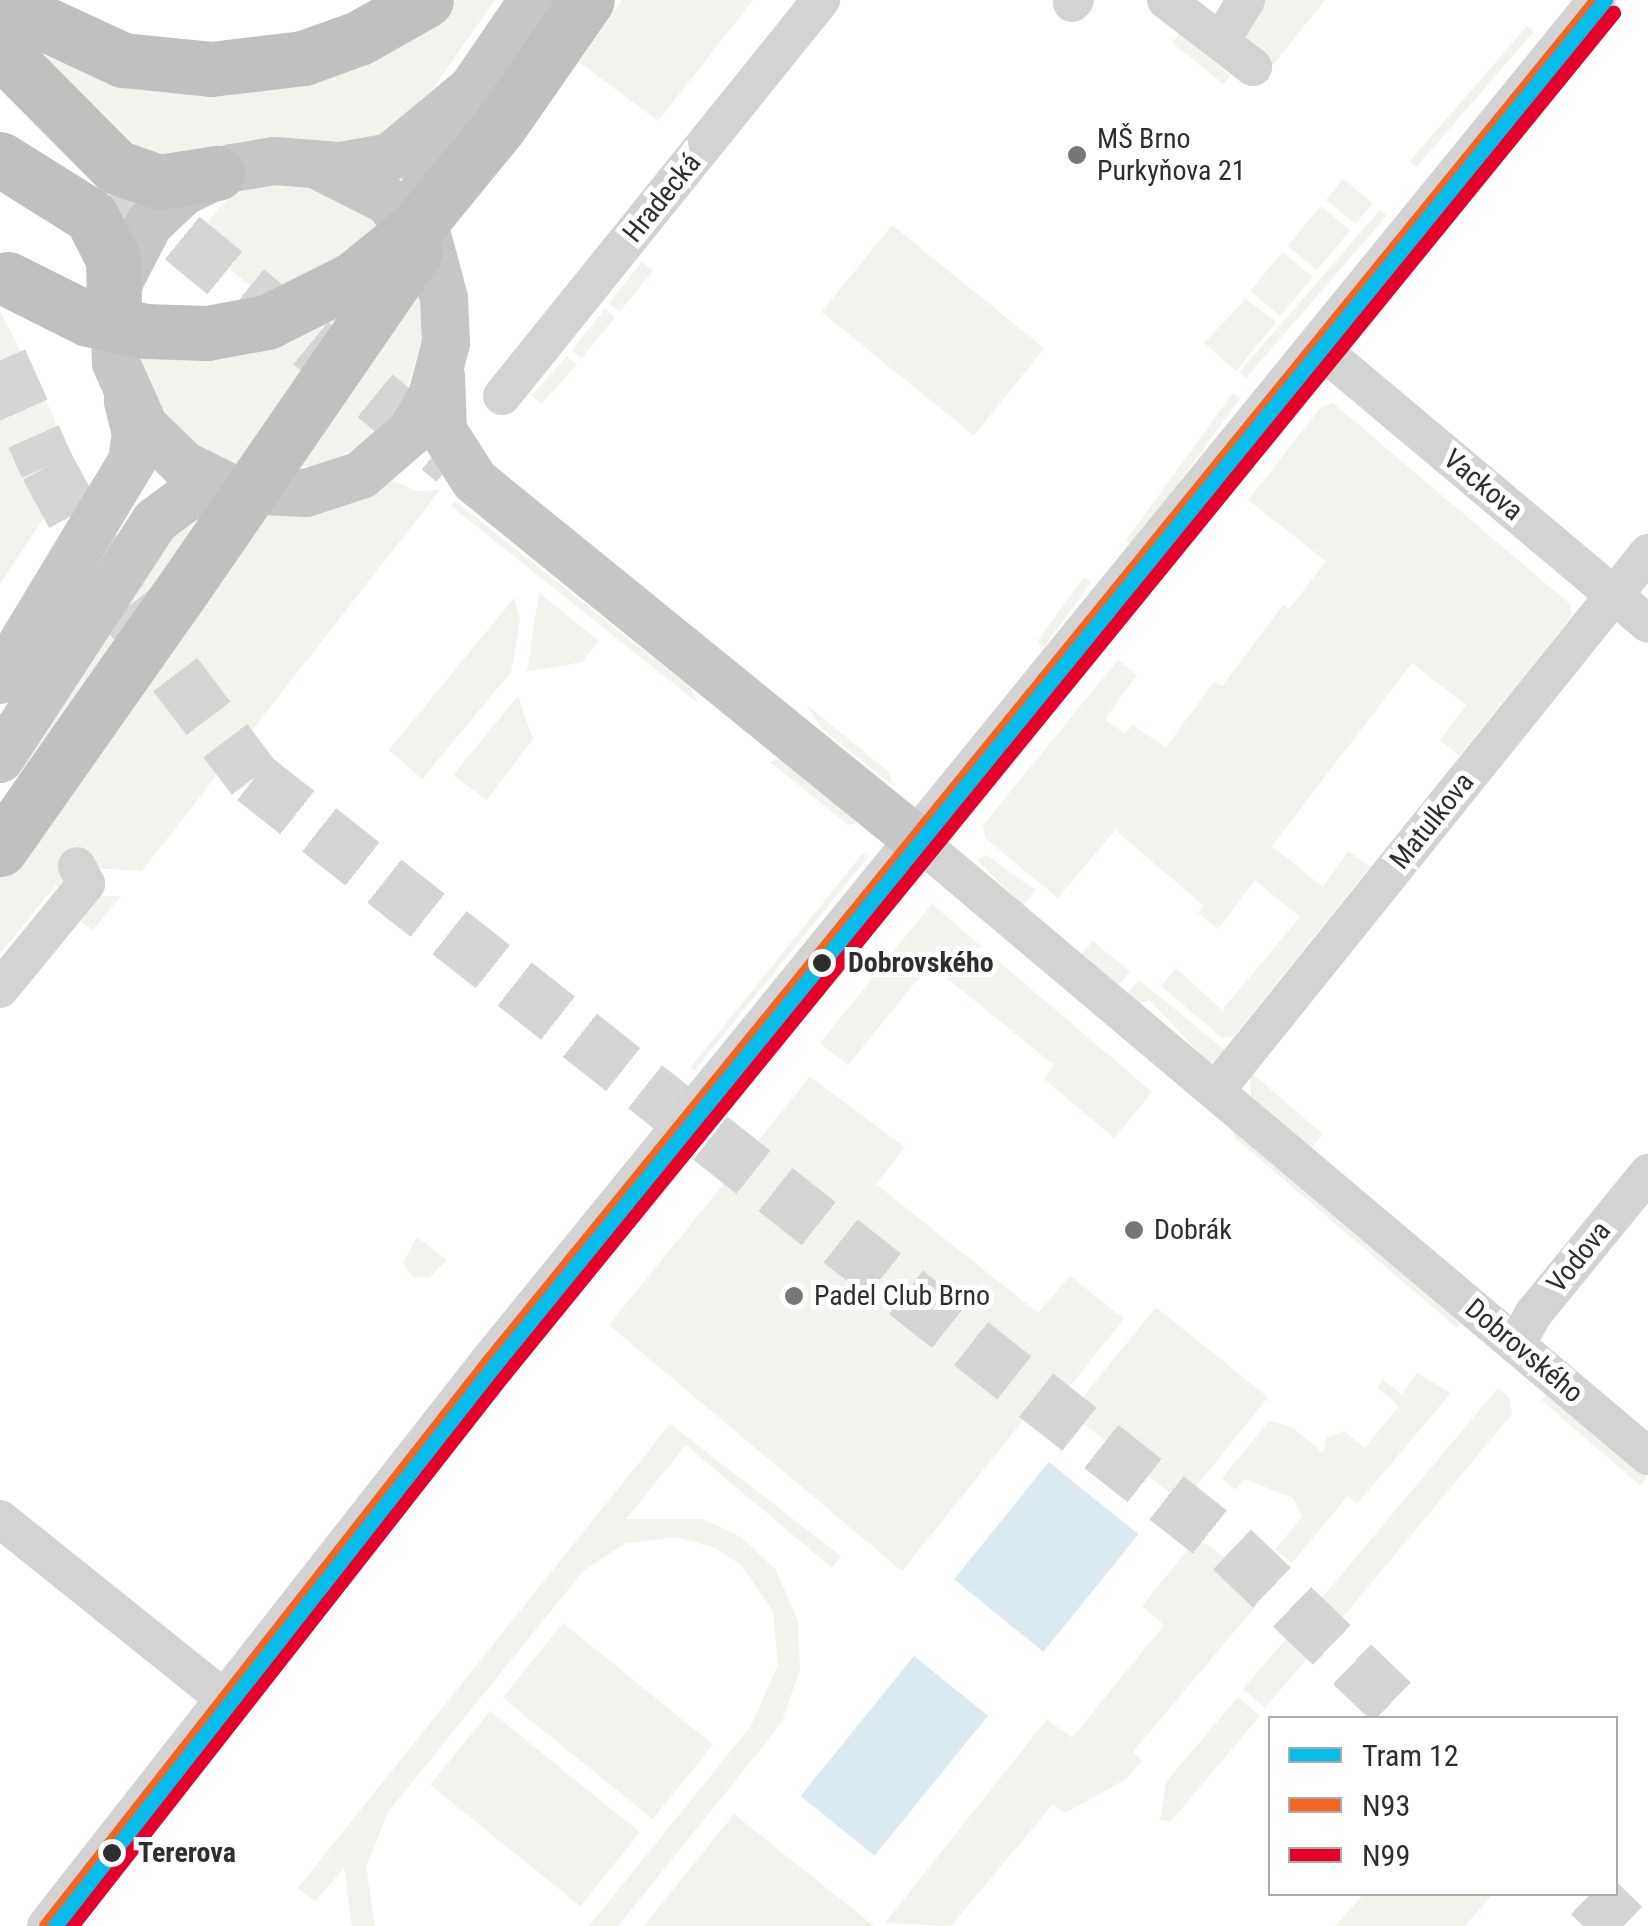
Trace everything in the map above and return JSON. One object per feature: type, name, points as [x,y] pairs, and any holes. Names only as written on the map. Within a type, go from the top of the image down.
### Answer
[{"type":"highway","points":[[0,3],[123,60],[211,70],[302,58],[359,38],[426,0]]},
{"type":"highway","points":[[0,848],[176,599],[486,107],[587,0]]},
{"type":"highway","points":[[0,50],[116,168],[139,178],[177,183],[218,173]]},
{"type":"highway","points":[[4,275],[74,313],[146,331],[207,333],[267,322],[352,279],[415,229],[486,107]]},
{"type":"highway","points":[[0,159],[90,216],[113,259],[114,308]]},
{"type":"main road","points":[[0,760],[155,521],[189,496],[236,490],[306,494],[361,474],[412,431],[442,367],[446,318],[424,224],[424,186],[486,107],[533,0]]},
{"type":"main road","points":[[0,680],[132,461],[136,434],[122,384],[114,308],[127,260],[149,224],[183,192],[218,173],[254,163],[312,164],[390,157],[486,107]]},
{"type":"main road","points":[[312,164],[362,182],[388,201],[434,266]]},
{"type":"main road","name":"Dobrovského","points":[[442,367],[443,431],[475,481],[918,840]]},
{"type":"main road","points":[[122,384],[144,426],[168,452],[236,490]]},
{"type":"main road","name":"Dobrovského","points":[[361,474],[418,464],[475,481]]},
{"type":"street","name":"Hradecká","points":[[502,396],[821,0]]},
{"type":"street","points":[[1166,0],[1253,67]]},
{"type":"street","points":[[1221,41],[1246,0]]},
{"type":"street","points":[[46,1926],[227,1701],[476,1376],[918,840],[1597,0]]},
{"type":"street","name":"Vackova","points":[[1317,346],[1648,624]]},
{"type":"street","name":"Matulkova","points":[[1217,1089],[1648,553]]},
{"type":"street","name":"Dobrovského","points":[[918,840],[1648,1456]]},
{"type":"street","points":[[0,989],[86,884],[77,866]]},
{"type":"street","name":"Vodova","points":[[1516,1345],[1534,1313],[1648,1173]]},
{"type":"street","points":[[0,1519],[227,1701]]},
{"type":"shaded area","points":[[457,0],[495,0],[417,111],[386,135],[335,145],[270,138],[156,166],[27,50],[93,73],[443,11]]},
{"type":"shaded area","points":[[622,0],[753,0],[658,121],[579,62]]},
{"type":"shaded area","points":[[1257,0],[1325,0],[1273,65],[1241,33]]},
{"type":"shaded area","points":[[1527,26],[1534,32],[1416,167],[1410,161]]},
{"type":"shaded area","points":[[1179,34],[1230,76],[1223,84],[1172,43]]},
{"type":"shaded area","points":[[1343,179],[1373,203],[1356,224],[1326,200]]},
{"type":"shaded area","points":[[301,182],[350,199],[401,246],[265,297],[229,269],[241,253],[205,224],[238,188]]},
{"type":"shaded area","points":[[1321,206],[1350,230],[1317,270],[1288,246]]},
{"type":"shaded area","points":[[1380,210],[1387,216],[1246,378],[1239,372]]},
{"type":"shaded area","points":[[892,225],[1044,348],[974,435],[822,312]]},
{"type":"shaded area","points":[[1283,252],[1313,277],[1280,316],[1250,291]]},
{"type":"shaded area","points":[[642,262],[653,271],[620,312],[609,303]]},
{"type":"shaded area","points":[[419,287],[425,329],[402,404],[367,443],[319,466],[243,466],[193,443],[154,398],[137,354],[225,341],[242,355],[258,336]]},
{"type":"shaded area","points":[[1246,299],[1276,322],[1236,371],[1204,343]]},
{"type":"shaded area","points":[[605,309],[615,317],[582,358],[572,350]]},
{"type":"shaded area","points":[[0,311],[54,417],[62,449],[53,504],[0,584]]},
{"type":"shaded area","points":[[567,356],[577,365],[541,404],[532,395]]},
{"type":"shaded area","points":[[1233,393],[1240,398],[1133,546],[1126,540]]},
{"type":"shaded area","points":[[1333,403],[1570,604],[1572,616],[1459,756],[1440,740],[1466,705],[1412,663],[1272,846],[1323,887],[1348,851],[1370,867],[1233,1037],[1222,1038],[1161,986],[1176,968],[1222,1010],[1300,917],[1255,880],[1218,929],[1198,913],[1204,906],[1115,830],[1058,898],[985,838],[983,825],[1118,660],[1137,675],[1105,719],[1125,734],[1132,725],[1166,747],[1214,682],[1222,686],[1283,605],[1289,609],[1326,561],[1248,500],[1322,406]]},
{"type":"shaded area","points":[[394,481],[416,491],[440,490],[142,871],[94,868],[65,888],[55,886],[0,954],[0,872],[257,512]]},
{"type":"shaded area","points":[[455,501],[690,687],[698,703],[451,506]]},
{"type":"shaded area","points":[[211,513],[21,780],[14,770],[162,544]]},
{"type":"shaded area","points":[[1084,577],[1091,582],[1044,647],[1037,642]]},
{"type":"shaded area","points":[[539,593],[599,641],[582,662],[527,672]]},
{"type":"shaded area","points":[[514,598],[520,620],[511,672],[422,779],[389,750]]},
{"type":"shaded area","points":[[518,696],[533,739],[487,800],[453,775]]},
{"type":"shaded area","points":[[806,704],[890,773],[892,785],[821,728]]},
{"type":"shaded area","points":[[782,757],[861,822],[848,825],[770,762]]},
{"type":"shaded area","points":[[863,853],[868,857],[695,1070],[691,1067]]},
{"type":"shaded area","points":[[987,855],[1035,890],[1023,906],[977,860]]},
{"type":"shaded area","points":[[101,896],[121,896],[93,930],[75,917]]},
{"type":"shaded area","points":[[932,904],[982,947],[902,960],[893,952]]},
{"type":"shaded area","points":[[1093,941],[1130,972],[1117,987],[1080,956]]},
{"type":"shaded area","points":[[990,954],[1152,1092],[1114,1138],[1044,1079],[1054,1065],[938,971],[923,973],[848,1065],[820,1043],[876,974]]},
{"type":"shaded area","points":[[1139,980],[1236,1059],[1208,1062],[1149,1000],[1138,1004],[1126,995]]},
{"type":"shaded area","points":[[1249,1071],[1323,1134],[1311,1148],[1251,1097]]},
{"type":"shaded area","name":"Padel Club Brno","points":[[810,1077],[905,1147],[876,1184],[1038,1313],[1070,1276],[1124,1319],[1057,1402],[1045,1393],[902,1571],[609,1325]]},
{"type":"shaded area","points":[[1233,1128],[1466,1318],[1457,1328],[1234,1137]]},
{"type":"shaded area","points":[[417,1237],[447,1260],[429,1278],[413,1277],[403,1263]]},
{"type":"shaded area","points":[[1156,1307],[1268,1398],[1182,1503],[1070,1413]]},
{"type":"shaded area","points":[[1417,1373],[1451,1393],[1357,1504],[1348,1496],[1292,1563],[1275,1549],[1302,1517],[1293,1498],[1245,1479],[1235,1490],[1222,1478],[1269,1421],[1292,1427],[1323,1453],[1326,1438],[1344,1431],[1365,1448],[1399,1406],[1377,1387],[1383,1380],[1402,1394]]},
{"type":"shaded area","points":[[1498,1388],[1509,1398],[1512,1414],[1333,1629],[1311,1611]]},
{"type":"shaded area","points":[[1549,1392],[1647,1477],[1640,1486],[1542,1400]]},
{"type":"shaded area","points":[[670,1424],[841,1556],[832,1568],[686,1445],[626,1519],[703,1519],[741,1537],[776,1570],[798,1621],[800,1669],[783,1719],[768,1740],[618,1926],[589,1926],[751,1726],[778,1665],[773,1611],[741,1565],[715,1548],[677,1537],[624,1544],[583,1571],[388,1812],[366,1867],[375,1926],[352,1926],[344,1868],[315,1901],[298,1888]]},
{"type":"shaded area","points":[[1049,1462],[1138,1534],[1043,1652],[954,1579]]},
{"type":"shaded area","points":[[1197,1538],[1270,1589],[1133,1752],[1142,1761],[1126,1779],[1065,1813],[1053,1804],[951,1926],[885,1923],[1047,1719],[1072,1738],[1164,1625],[1142,1606]]},
{"type":"shaded area","points":[[563,1623],[713,1744],[653,1819],[503,1698]]},
{"type":"shaded area","points":[[1300,1623],[1322,1642],[1265,1708],[1243,1689]]},
{"type":"shaded area","points":[[914,1656],[988,1716],[875,1856],[801,1796]]},
{"type":"shaded area","points":[[1238,1697],[1260,1716],[1170,1822],[1160,1820],[1166,1782]]},
{"type":"shaded area","points":[[490,1711],[640,1832],[580,1906],[430,1785]]},
{"type":"shaded area","points":[[734,1814],[874,1926],[644,1926]]},
{"type":"shaded area","points":[[1362,1896],[1491,1896],[1465,1926],[1335,1926]]},
{"type":"tunnel","points":[[118,185],[454,460]]},
{"type":"tunnel","points":[[0,360],[47,466],[125,608],[254,778],[1232,1549],[1407,1716]]},
{"type":"tunnel","points":[[1592,1896],[1623,1926]]},
{"type":"tram line","name":"12","points":[[55,1926],[494,1366],[1605,0]]},
{"type":"transit line","name":"N93","points":[[46,1926],[488,1362],[1597,0]]},
{"type":"transit line","name":"N99","points":[[71,1926],[504,1374],[1613,13]]},
{"type":"place","name":"MŠ Brno Purkyňova 21","points":[[1077,155]]},
{"type":"place","name":"Dobrovského","points":[[822,963]]},
{"type":"place","name":"Dobrák","points":[[1134,1230]]},
{"type":"place","name":"Padel Club Brno","points":[[794,1296]]},
{"type":"place","name":"Tererova","points":[[112,1853]]}]
